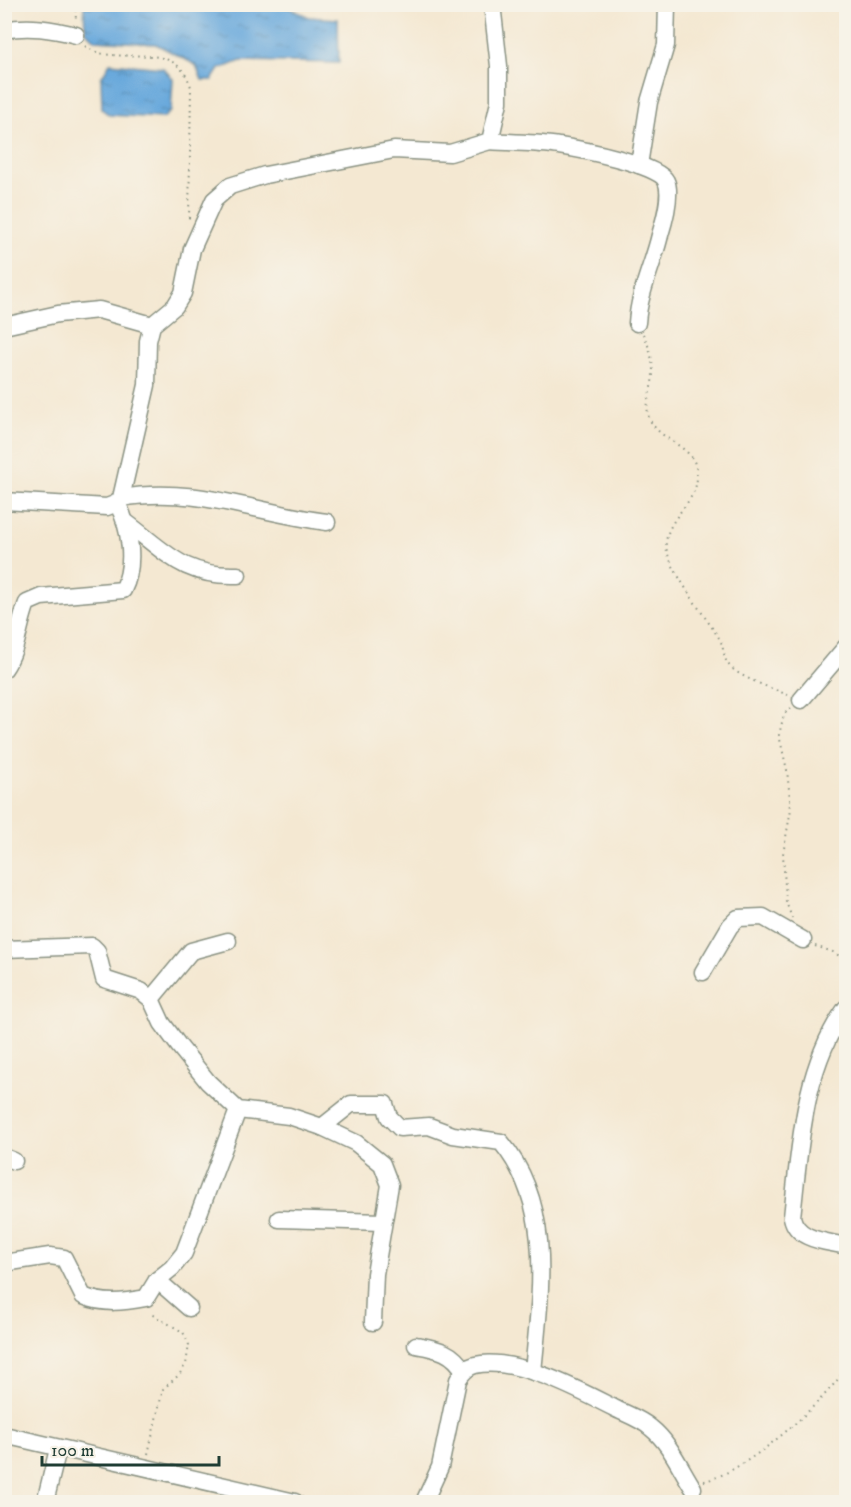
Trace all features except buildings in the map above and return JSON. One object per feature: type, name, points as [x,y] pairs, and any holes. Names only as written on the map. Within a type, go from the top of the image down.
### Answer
[{"type":"street","points":[[490,141],[499,102],[499,66],[492,4]]},
{"type":"street","points":[[639,165],[650,102],[666,45],[667,4]]},
{"type":"street","points":[[4,30],[50,28],[76,35]]},
{"type":"street","points":[[4,669],[14,654],[20,620],[27,603],[42,597],[123,590],[129,572],[127,523],[119,501],[147,385],[148,341],[152,325],[175,306],[183,293],[196,239],[214,200],[230,186],[265,175],[394,150],[450,153],[490,141],[558,146],[639,165],[660,173],[667,182],[668,191],[660,235],[638,304],[638,323]]},
{"type":"street","points":[[4,326],[58,314],[99,310],[152,325]]},
{"type":"street","points":[[4,501],[106,507],[119,501],[151,493],[206,496],[297,518],[327,522]]},
{"type":"street","points":[[127,523],[188,569],[218,576],[238,575]]},
{"type":"street","points":[[801,700],[846,647]]},
{"type":"street","points":[[704,972],[730,926],[738,918],[763,916],[803,940]]},
{"type":"street","points":[[151,999],[191,951],[228,941]]},
{"type":"street","points":[[4,950],[92,946],[97,951],[104,979],[141,992],[151,999],[162,1023],[179,1046],[208,1082],[238,1110],[290,1116],[322,1127],[356,1143],[382,1164],[390,1185],[375,1274],[373,1322]]},
{"type":"street","points":[[846,1008],[819,1060],[808,1098],[801,1133],[792,1217],[794,1225],[808,1236],[846,1245]]},
{"type":"street","points":[[322,1127],[339,1111],[351,1104],[385,1104],[389,1118],[400,1128],[429,1126],[453,1135],[501,1142],[521,1174],[539,1228],[542,1278],[533,1371]]},
{"type":"street","points":[[4,1263],[50,1256],[64,1258],[83,1296],[93,1301],[115,1303],[146,1298],[157,1280],[172,1269],[184,1253],[238,1110]]},
{"type":"street","points":[[279,1219],[383,1222]]},
{"type":"street","points":[[157,1280],[189,1308]]},
{"type":"street","points":[[416,1345],[441,1350],[456,1358],[464,1371]]},
{"type":"street","points":[[424,1503],[440,1467],[458,1380],[464,1371],[473,1365],[490,1364],[533,1371],[583,1391],[649,1426],[664,1440],[693,1488]]},
{"type":"street","points":[[4,1435],[295,1503]]},
{"type":"street","points":[[45,1503],[58,1449]]},
{"type":"path","points":[[75,4],[76,35],[87,48],[102,54],[157,56],[175,63],[187,74],[191,87],[189,221]]},
{"type":"path","points":[[638,323],[648,343],[653,373],[647,411],[651,423],[687,451],[696,467],[696,486],[689,502],[670,524],[666,544],[671,563],[721,641],[728,665],[748,678],[801,700],[784,714],[779,735],[787,770],[790,809],[783,854],[786,902],[792,920]]},
{"type":"path","points":[[803,940],[836,953],[846,964]]},
{"type":"path","points":[[145,1468],[163,1389],[182,1369],[189,1345],[183,1332],[172,1323],[152,1316],[147,1310],[146,1298]]},
{"type":"path","points":[[693,1488],[702,1481],[720,1478],[745,1463],[804,1415],[846,1368]]},
{"type":"water","points":[[84,5],[283,5],[309,17],[338,19],[339,63],[241,61],[219,69],[212,80],[202,80],[196,65],[156,44],[96,40],[85,31]]},
{"type":"water","points":[[110,63],[163,68],[173,79],[171,111],[163,118],[109,115],[102,109],[101,78]]}]
